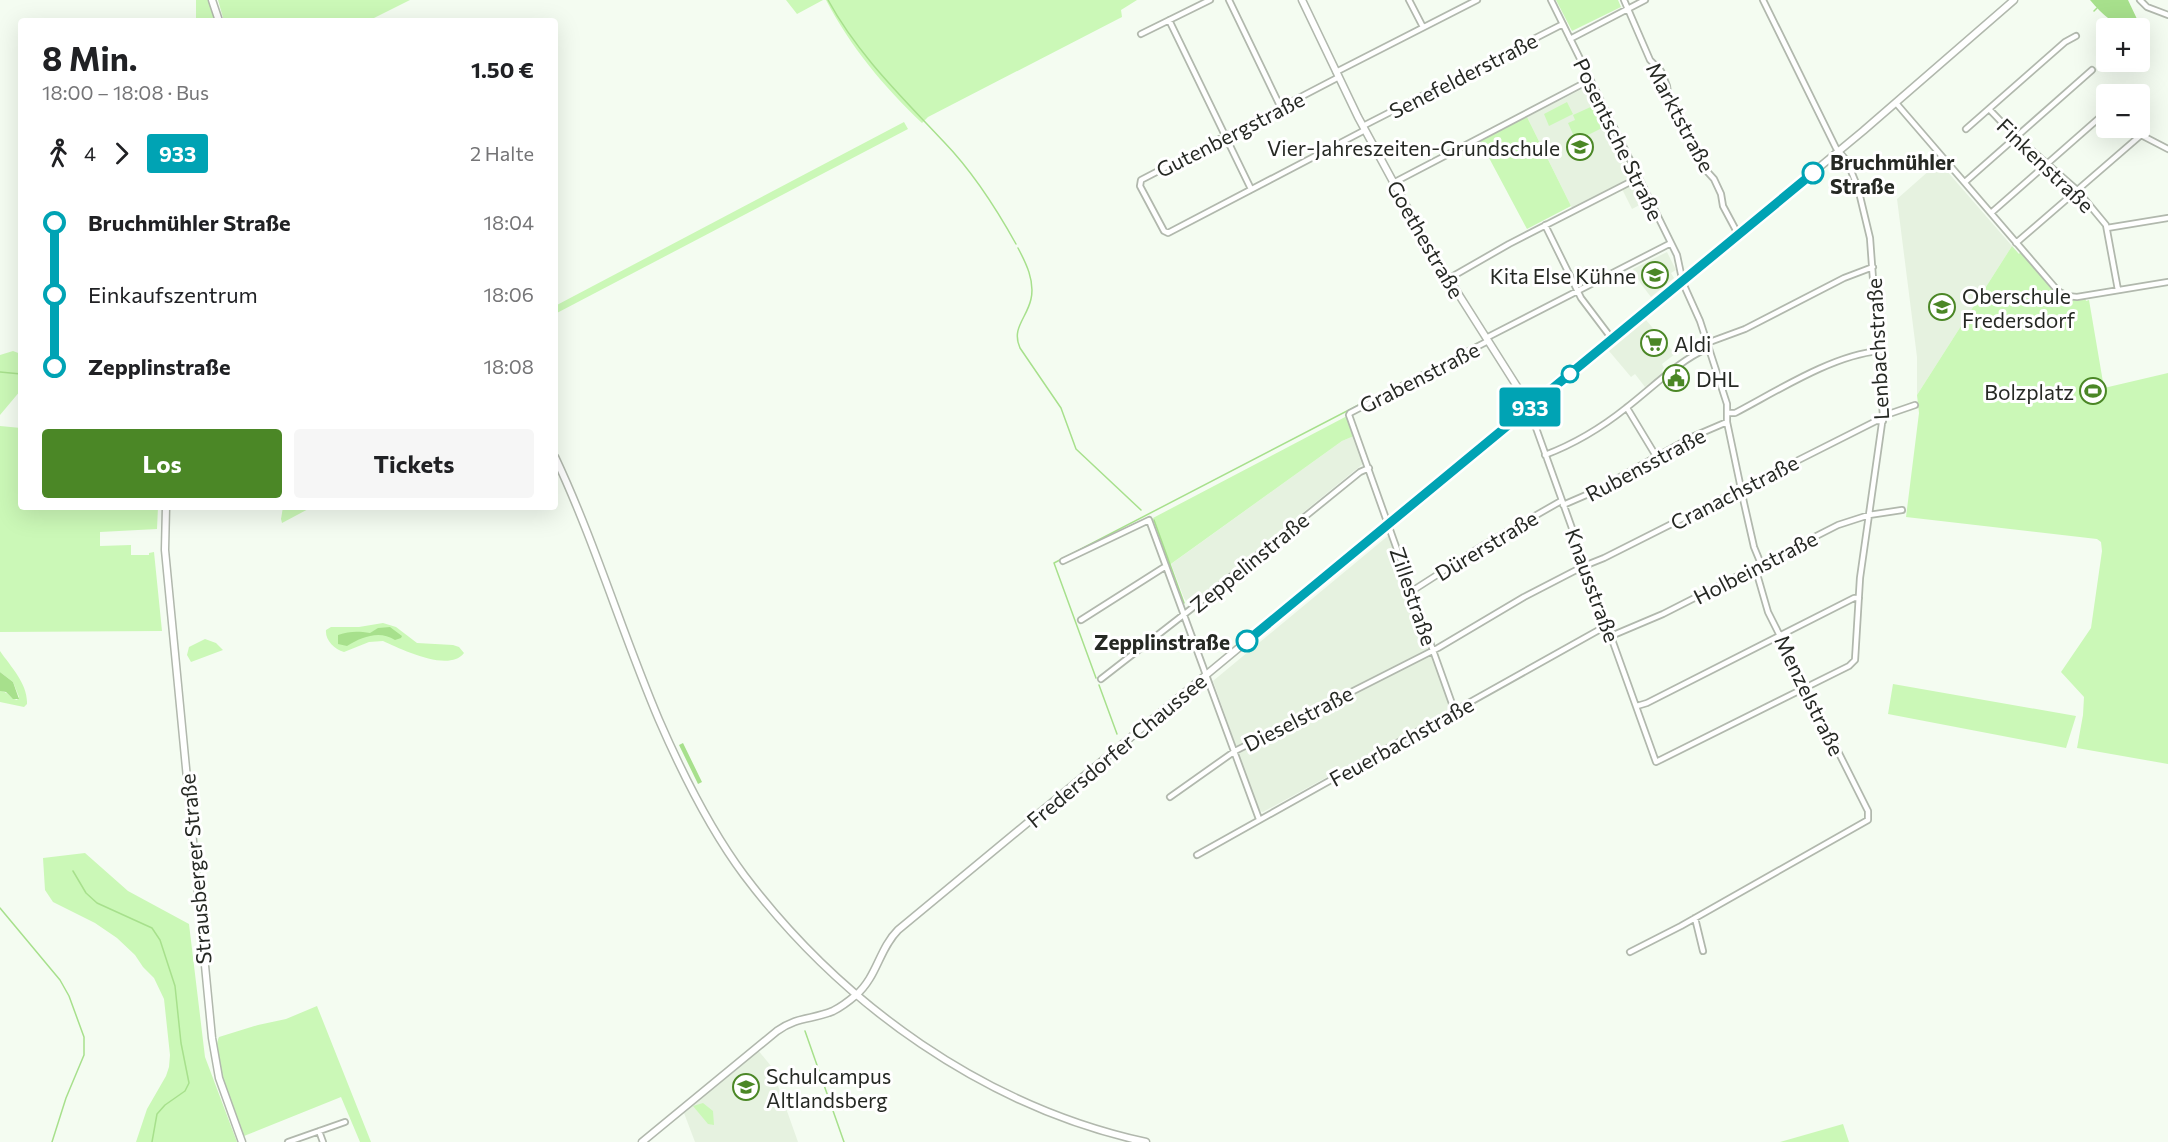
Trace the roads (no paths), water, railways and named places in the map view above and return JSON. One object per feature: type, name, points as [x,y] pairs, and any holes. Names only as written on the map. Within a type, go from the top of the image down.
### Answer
[{"type":"main road","points":[[212,0],[218,18]]},
{"type":"main road","name":"Goethestraße","points":[[1302,0],[1337,75],[1393,183],[1448,279],[1528,408]]},
{"type":"main road","name":"Fredersdorfer Chaussee","points":[[642,1142],[777,1031],[795,1020],[836,1009],[856,995],[868,983],[885,945],[898,930],[1839,152],[2014,0]]},
{"type":"main road","points":[[558,464],[659,719],[699,801],[744,874],[787,928],[856,995],[936,1054],[994,1087],[1075,1122],[1146,1142]]},
{"type":"main road","name":"Strausberger Straße","points":[[166,510],[164,545],[168,591],[214,1057],[221,1087],[242,1142]]},
{"type":"street","points":[[1141,34],[1210,0]]},
{"type":"street","points":[[1229,0],[1281,108]]},
{"type":"street","points":[[1409,0],[1423,27]]},
{"type":"street","name":"Gutenbergstraße","points":[[1166,233],[1140,183],[1281,108],[1423,27],[1477,0]]},
{"type":"street","name":"Posentsche Straße","points":[[1551,0],[1671,243],[1683,280]]},
{"type":"street","name":"Marktstraße","points":[[1624,0],[1650,60],[1659,69],[1667,86],[1669,99],[1704,168],[1712,176],[1720,192],[1723,206],[1737,234]]},
{"type":"street","points":[[1570,39],[1645,0]]},
{"type":"street","points":[[1763,0],[1839,152]]},
{"type":"street","points":[[2140,0],[2147,7],[2168,15]]},
{"type":"street","points":[[1169,20],[1251,189]]},
{"type":"street","name":"Senefelderstraße","points":[[1166,233],[1563,24]]},
{"type":"street","points":[[1966,129],[2065,42],[2076,36]]},
{"type":"street","points":[[1965,182],[2092,70]]},
{"type":"street","points":[[1393,183],[1590,80]]},
{"type":"street","points":[[1896,103],[2016,243],[2063,294],[2076,297],[2168,282]]},
{"type":"street","name":"Finkenstraße","points":[[1989,109],[2077,190],[2107,228],[2118,290]]},
{"type":"street","points":[[1990,213],[2096,121]]},
{"type":"street","points":[[2016,243],[2138,138]]},
{"type":"street","points":[[2147,138],[2168,148]]},
{"type":"street","name":"Lenbachstraße","points":[[1806,687],[1849,666],[1855,660],[1859,598],[1883,418],[1870,238],[1860,195],[1847,161],[1839,152]]},
{"type":"street","points":[[1448,279],[1485,256],[1638,178]]},
{"type":"street","points":[[2107,228],[2168,218]]},
{"type":"street","points":[[1545,225],[1578,291],[1612,339]]},
{"type":"street","name":"Grabenstraße","points":[[1350,413],[1671,243]]},
{"type":"street","points":[[1545,455],[1591,432],[1627,408],[1662,378],[1707,346],[1844,278],[1873,267]]},
{"type":"street","points":[[1683,280],[1693,302],[1725,397],[1727,422],[1754,547],[1761,564]]},
{"type":"street","name":"Rubensstraße","points":[[1727,413],[1736,412],[1838,360],[1862,352],[1879,351]]},
{"type":"street","name":"Cranachstraße","points":[[1433,650],[1524,597],[1584,566],[1876,420],[1915,405]]},
{"type":"street","name":"Knausstraße","points":[[1528,408],[1656,762],[1806,687]]},
{"type":"street","points":[[1627,408],[1656,456]]},
{"type":"street","name":"Zillestraße","points":[[1350,413],[1455,712]]},
{"type":"street","name":"Rubensstraße","points":[[1562,503],[1593,492],[1692,437],[1727,422]]},
{"type":"street","name":"Zeppelinstraße","points":[[1101,679],[1360,472],[1369,468]]},
{"type":"street","name":"Dürerstraße","points":[[1412,591],[1482,546],[1562,503]]},
{"type":"street","name":"Holbeinstraße","points":[[1611,636],[1647,622],[1838,525],[1869,514],[1902,510]]},
{"type":"street","points":[[1063,561],[1149,519],[1259,819]]},
{"type":"street","points":[[1081,620],[1166,566]]},
{"type":"street","name":"Menzelstraße","points":[[1695,918],[1868,820],[1868,811],[1766,606],[1755,567]]},
{"type":"street","points":[[1636,706],[1647,703],[1854,598],[1859,598]]},
{"type":"street","name":"Feuerbachstraße","points":[[1197,855],[1606,626]]},
{"type":"street","name":"Dieselstraße","points":[[1170,797],[1234,751],[1433,650]]},
{"type":"street","points":[[1630,952],[1695,918],[1703,951]]},
{"type":"street","points":[[288,1142],[345,1122]]},
{"type":"street","points":[[319,1131],[323,1142]]},
{"type":"waterway","points":[[828,0],[867,57],[964,165],[992,204],[1016,244]]},
{"type":"waterway","points":[[2094,11],[2097,8]]},
{"type":"waterway","points":[[1018,248],[1029,272],[1032,286],[1029,306],[1018,329],[1020,348],[1061,408],[1076,449],[1141,510]]},
{"type":"waterway","points":[[1096,678],[1054,563],[1480,342]]},
{"type":"waterway","points":[[0,372],[18,374]]},
{"type":"waterway","points":[[1154,520],[1184,603]]},
{"type":"waterway","points":[[1099,685],[1117,734]]},
{"type":"waterway","points":[[73,871],[86,893],[97,903],[152,928],[160,940],[175,986],[181,1043],[189,1083],[185,1091],[165,1105],[157,1114],[152,1142]]},
{"type":"waterway","points":[[0,908],[60,980],[69,996],[84,1037],[84,1055],[66,1098],[52,1142]]},
{"type":"waterway","points":[[805,1031],[844,1142]]},
{"type":"place","name":"Vier-Jahreszeiten-Grundschule","points":[[1580,147]]},
{"type":"place","name":"Bruchmühler Straße","points":[[1813,173]]},
{"type":"place","name":"Kita Else Kühne","points":[[1655,275]]},
{"type":"place","name":"Oberschule Fredersdorf","points":[[1942,307]]},
{"type":"place","name":"Aldi","points":[[1654,343]]},
{"type":"place","name":"DHL","points":[[1676,378]]},
{"type":"place","name":"Bolzplatz","points":[[2093,391]]},
{"type":"place","name":"Zepplinstraße","points":[[1247,641]]},
{"type":"place","name":"Schulcampus Altlandsberg","points":[[746,1087]]}]
